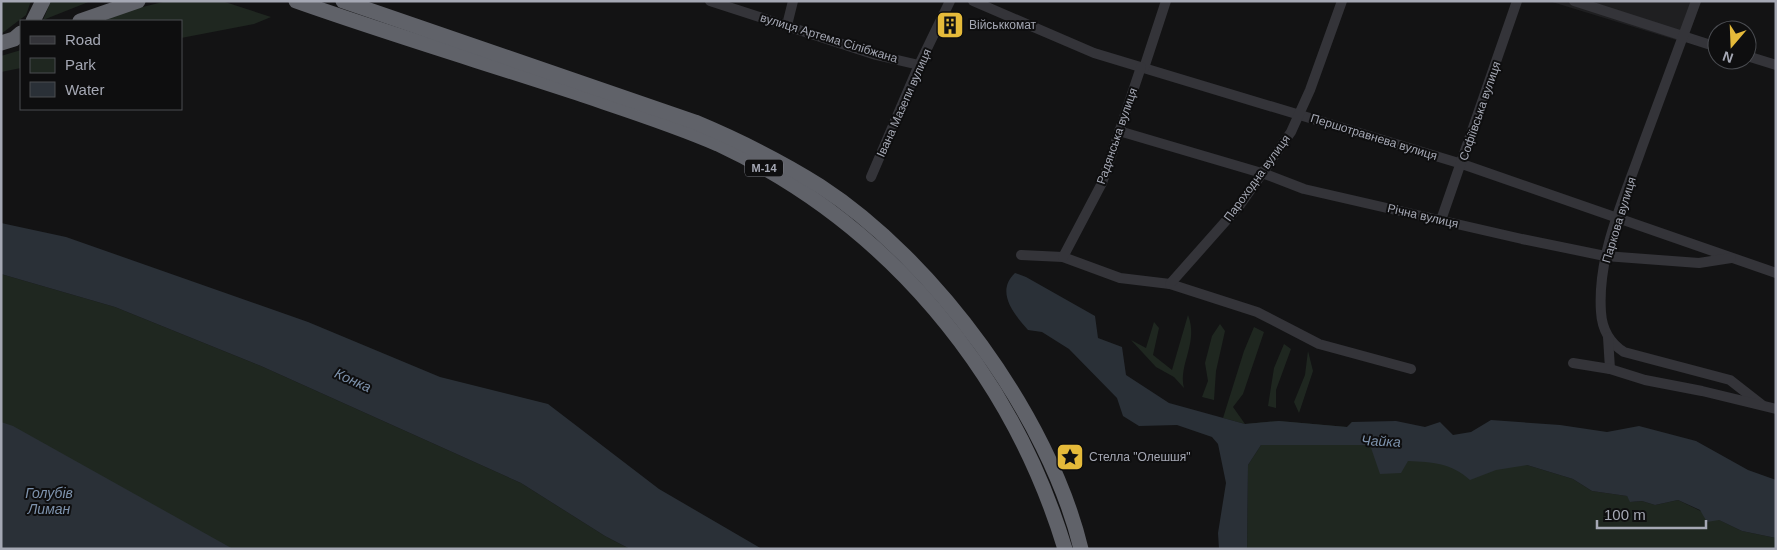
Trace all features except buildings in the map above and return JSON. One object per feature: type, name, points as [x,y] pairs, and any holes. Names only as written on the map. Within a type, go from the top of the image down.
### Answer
[{"type":"highway","points":[[34,20],[43,1]]},
{"type":"highway","points":[[83,20],[138,1]]},
{"type":"highway","points":[[282,1],[316,8]]},
{"type":"highway","name":"М-14","points":[[296,1],[638,114],[716,144],[760,166],[804,193],[889,261],[930,303],[964,345],[997,392],[1025,442],[1053,508],[1065,549]]},
{"type":"highway","name":"М-14","points":[[343,1],[695,122],[740,141],[821,187],[888,240],[932,284],[976,337],[1012,391],[1040,443],[1068,508],[1081,549]]},
{"type":"highway","points":[[1,43],[14,39],[20,34]]},
{"type":"highway","points":[[1,51],[20,45]]},
{"type":"street","name":"вулиця Артема Сілібжана","points":[[710,1],[876,55],[919,65]]},
{"type":"street","points":[[787,25],[793,1]]},
{"type":"street","name":"Івана Мазепи вулиця","points":[[871,177],[919,65],[950,1]]},
{"type":"street","name":"Першотравнева вулиця","points":[[973,1],[1094,53],[1462,164],[1776,273]]},
{"type":"street","name":"Радянська вулиця","points":[[1063,257],[1102,183],[1166,1]]},
{"type":"street","name":"Пароходна вулиця","points":[[1170,284],[1240,205],[1263,173],[1300,114],[1342,1]]},
{"type":"street","name":"Софіївська вулиця","points":[[1441,220],[1517,1]]},
{"type":"street","points":[[1574,1],[1707,44]]},
{"type":"street","name":"Паркова вулиця","points":[[1610,369],[1608,336],[1601,313],[1605,256],[1696,1]]},
{"type":"street","points":[[1757,59],[1776,65]]},
{"type":"street","name":"Річна вулиця","points":[[1119,131],[1263,173],[1304,189],[1605,256],[1698,262],[1735,258]]},
{"type":"street","points":[[1020,255],[1063,257],[1120,278],[1170,284],[1257,312],[1319,344],[1411,369]]},
{"type":"street","points":[[1608,336],[1615,346],[1624,352],[1730,380],[1762,405]]},
{"type":"street","points":[[1573,363],[1610,369],[1644,380],[1776,409]]},
{"type":"shaded area","points":[[1549,1],[1701,1],[1686,43]]},
{"type":"green space","points":[[1,1],[31,1],[26,15],[1,34]]},
{"type":"green space","points":[[51,1],[91,1],[43,20]]},
{"type":"green space","points":[[167,1],[225,2],[271,17],[254,24],[182,38],[182,20],[98,20],[110,15]]},
{"type":"green space","points":[[20,50],[20,68],[1,72],[1,56]]},
{"type":"green space","points":[[1,274],[115,307],[261,366],[521,483],[605,536],[630,549],[1,549]]},
{"type":"green space","points":[[1188,315],[1191,335],[1184,370],[1184,388],[1174,377],[1156,367],[1131,340],[1146,348],[1154,322],[1159,328],[1153,355],[1172,370]]},
{"type":"green space","points":[[1220,324],[1225,331],[1216,371],[1214,400],[1202,397],[1208,381],[1205,363],[1212,336]]},
{"type":"green space","points":[[1254,327],[1264,332],[1243,394],[1233,407],[1245,424],[1223,418],[1244,351]]},
{"type":"green space","points":[[1284,344],[1291,349],[1276,390],[1276,408],[1268,406],[1274,368]]},
{"type":"green space","points":[[1308,351],[1313,371],[1299,413],[1294,402],[1305,375]]},
{"type":"green space","points":[[1279,421],[1347,427],[1352,422],[1362,428],[1245,424]]},
{"type":"green space","points":[[1261,445],[1370,445],[1527,465],[1573,479],[1592,491],[1627,496],[1631,502],[1642,501],[1655,505],[1678,500],[1742,531],[1776,538],[1776,549],[1247,549],[1248,465]]},
{"type":"water","name":"Конка","points":[[1,223],[66,237],[308,322],[440,377],[548,404],[659,489],[762,549],[630,549],[605,536],[521,483],[261,366],[115,307],[1,274]]},
{"type":"water","name":"Чайка","points":[[1015,273],[1026,277],[1095,316],[1098,338],[1122,347],[1126,375],[1169,403],[1245,424],[1279,421],[1347,427],[1352,422],[1396,421],[1425,427],[1440,422],[1453,435],[1471,432],[1491,420],[1560,425],[1607,432],[1639,426],[1696,441],[1748,470],[1776,480],[1776,538],[1742,531],[1719,520],[1707,522],[1700,510],[1678,500],[1655,505],[1642,501],[1630,502],[1627,496],[1592,491],[1573,479],[1527,465],[1496,470],[1470,480],[1456,470],[1441,464],[1417,461],[1408,461],[1401,473],[1380,474],[1370,445],[1261,445],[1248,465],[1247,549],[1219,549],[1218,533],[1226,483],[1218,444],[1212,437],[1177,425],[1139,426],[1123,416],[1117,398],[1069,349],[1042,332],[1028,330],[1017,317],[1012,310],[1007,295],[1009,280]]},
{"type":"water","name":"Голубів Лиман","points":[[1,422],[13,426],[233,549],[1,549]]},
{"type":"place","name":"Військкомат","points":[[950,25]]},
{"type":"place","name":"Стелла \"Олешшя\"","points":[[1070,457]]}]
